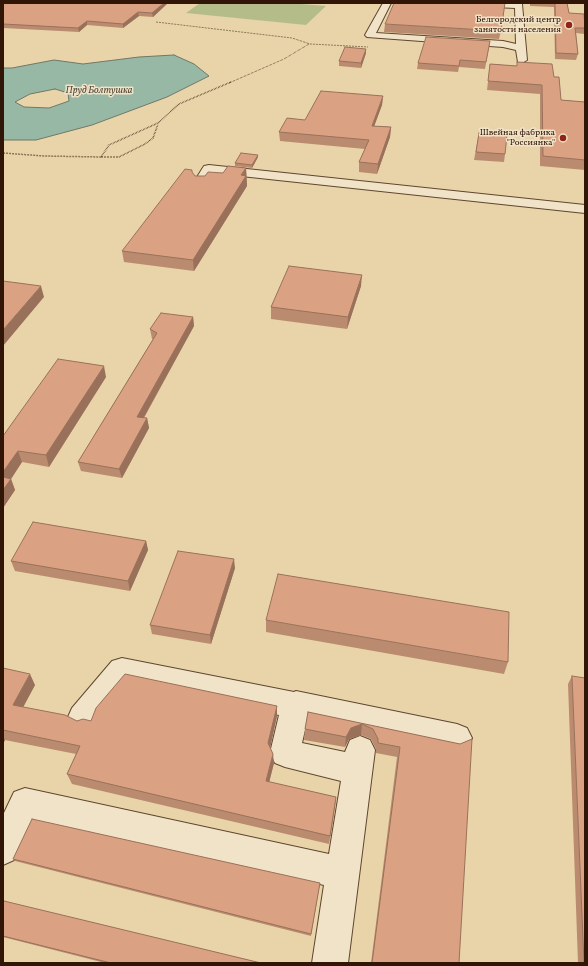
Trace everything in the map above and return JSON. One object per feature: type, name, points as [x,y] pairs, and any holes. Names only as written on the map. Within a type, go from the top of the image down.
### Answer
[{"type":"lane","points":[[387,3],[370,35],[503,44],[521,48]]},
{"type":"lane","points":[[474,3],[519,6],[522,60]]},
{"type":"lane","points":[[201,182],[209,169],[585,209]]},
{"type":"lane","points":[[82,717],[122,670],[296,704],[362,741]]},
{"type":"lane","points":[[296,704],[285,754],[362,741],[457,738]]},
{"type":"lane","points":[[330,963],[362,741]]},
{"type":"lane","points":[[3,849],[25,803],[342,873]]},
{"type":"path","points":[[101,157],[109,145],[158,124],[179,104],[284,59],[310,44],[292,38],[156,22]]},
{"type":"path","points":[[3,152],[44,156],[119,157],[145,144],[153,138],[158,124]]},
{"type":"green space","points":[[200,3],[289,3],[326,6],[306,25],[186,13]]},
{"type":"water","name":"Пруд Болтушка","points":[[174,55],[194,64],[209,76],[167,97],[92,125],[36,140],[3,140],[3,68],[12,68],[54,60],[83,64],[139,57]],"holes":[[[55,89],[68,93],[69,101],[49,108],[24,107],[15,102],[30,94]]]},
{"type":"building","points":[[3,3],[164,3],[152,13],[138,12],[123,24],[87,21],[78,28],[3,24]]},
{"type":"building","points":[[394,3],[505,3],[501,31],[385,24]]},
{"type":"building","points":[[555,3],[567,3],[569,13],[584,14],[585,28],[575,28],[578,54],[556,53]]},
{"type":"building","points":[[426,37],[490,41],[486,62],[460,60],[459,66],[418,63]]},
{"type":"building","points":[[345,47],[366,49],[361,63],[339,61]]},
{"type":"building","points":[[517,62],[552,64],[554,77],[559,77],[561,100],[585,102],[585,160],[543,156],[542,85],[488,81],[490,64],[517,66]]},
{"type":"building","points":[[321,91],[383,96],[372,126],[391,127],[378,164],[359,162],[369,140],[279,132],[287,118],[305,120]]},
{"type":"building","points":[[479,133],[507,135],[505,154],[476,152]]},
{"type":"building","points":[[241,153],[258,155],[252,165],[235,163]]},
{"type":"building","points":[[228,166],[246,168],[241,175],[246,176],[193,260],[122,251],[185,169],[192,170],[195,176],[205,176],[208,172],[223,173]]},
{"type":"building","points":[[289,266],[362,275],[348,317],[271,307]]},
{"type":"building","points":[[3,281],[41,286],[3,330]]},
{"type":"building","points":[[161,313],[193,317],[137,417],[147,418],[119,469],[78,462],[157,333],[150,329]]},
{"type":"building","points":[[58,359],[104,366],[46,455],[18,451],[3,472],[3,436]]},
{"type":"building","points":[[3,477],[11,479],[3,490]]},
{"type":"building","points":[[33,522],[146,541],[128,581],[11,561]]},
{"type":"building","points":[[178,551],[234,559],[210,635],[150,625]]},
{"type":"building","points":[[278,574],[509,612],[508,662],[266,620]]},
{"type":"building","points":[[3,668],[30,674],[13,705],[65,715],[77,721],[83,719],[91,721],[96,708],[125,674],[277,706],[268,743],[273,754],[266,781],[336,797],[330,836],[67,774],[80,746],[3,730]]},
{"type":"building","points":[[572,676],[585,678],[585,963],[584,963]]},
{"type":"building","points":[[308,712],[460,744],[472,739],[459,963],[372,963],[400,747],[378,743],[378,739],[373,729],[362,724],[351,728],[346,737],[305,729]]},
{"type":"building","points":[[32,819],[320,883],[311,934],[13,859]]},
{"type":"building","points":[[4,901],[261,963],[111,963],[3,936]]},
{"type":"place","name":"Белгородский центр занятости населения","points":[[569,25]]},
{"type":"place","name":"Швейная фабрика \"Россиянка\"","points":[[563,138]]}]
